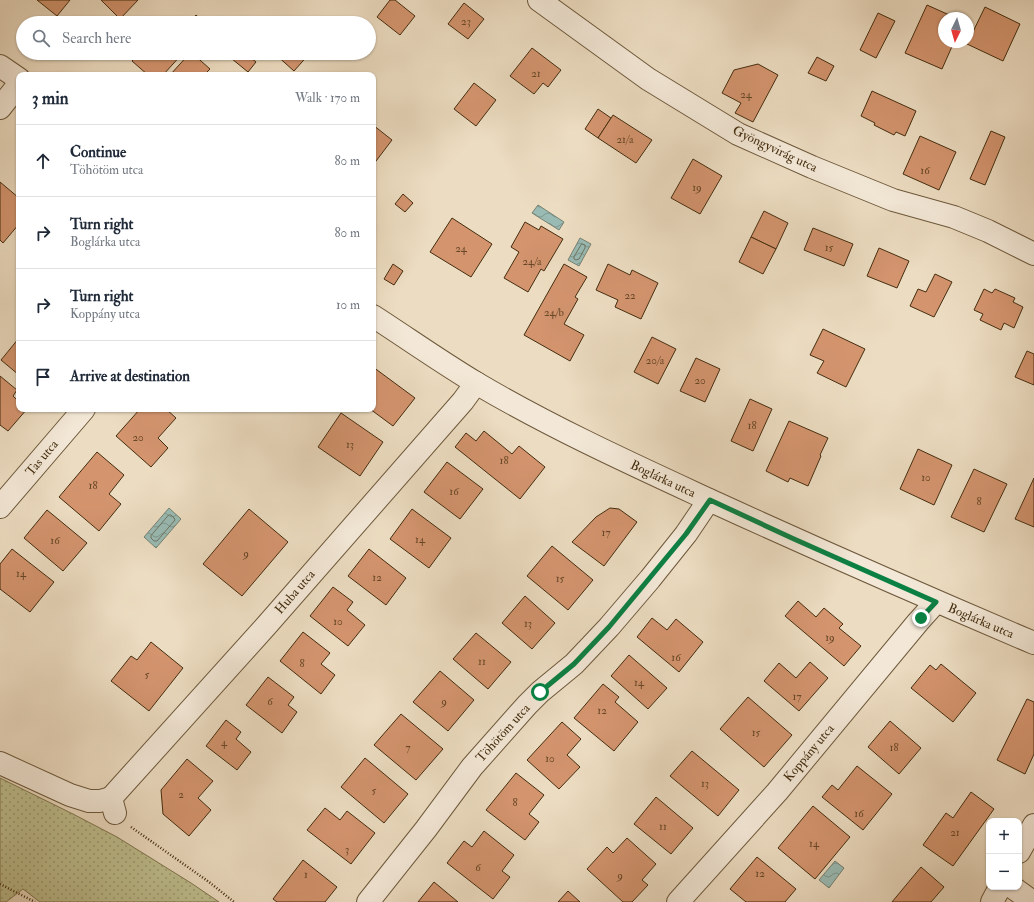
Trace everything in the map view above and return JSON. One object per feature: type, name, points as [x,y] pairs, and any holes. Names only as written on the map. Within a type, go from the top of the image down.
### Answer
[{"type":"street","name":"Gyöngyvirág utca","points":[[539,0],[648,79],[738,134],[812,167],[893,200],[954,217],[988,231],[1034,254]]},
{"type":"street","points":[[0,66],[16,77]]},
{"type":"street","points":[[0,108],[16,88]]},
{"type":"street","name":"Boglárka utca","points":[[376,318],[476,383],[594,446],[651,474],[794,539],[936,602],[1034,643]]},
{"type":"street","name":"Huba utca","points":[[113,806],[266,626],[453,413],[476,383]]},
{"type":"street","name":"Tas utca","points":[[0,507],[81,412]]},
{"type":"street","name":"Töhötöm utca","points":[[368,902],[426,830],[472,767],[527,705],[540,692],[574,664],[609,627],[686,534],[710,500]]},
{"type":"street","name":"Koppány utca","points":[[678,902],[777,792],[936,602]]},
{"type":"street","points":[[0,763],[70,795],[89,802],[100,801],[113,806]]},
{"type":"street","points":[[1022,847],[1034,825]]},
{"type":"street","points":[[992,902],[998,890]]},
{"type":"street","points":[[1016,890],[1034,902]]},
{"type":"path","points":[[113,806],[122,820],[209,882],[234,902]]},
{"type":"path","points":[[0,884],[35,902]]},
{"type":"green space","points":[[0,778],[117,837],[219,902],[40,902],[23,889],[6,902],[0,902]]},
{"type":"water","points":[[538,205],[564,222],[559,230],[532,213]]},
{"type":"water","points":[[580,238],[591,244],[579,266],[568,260]]},
{"type":"water","points":[[169,508],[181,519],[156,548],[144,537]]},
{"type":"water","points":[[835,861],[844,868],[829,888],[819,880]]},
{"type":"building","points":[[37,0],[70,0],[57,16]]},
{"type":"building","points":[[101,0],[138,0],[123,16],[117,16]]},
{"type":"building","points":[[390,0],[395,0],[415,16],[400,35],[377,17]]},
{"type":"building","points":[[464,3],[484,19],[468,39],[448,24]]},
{"type":"building","points":[[927,5],[943,12],[938,12],[938,48],[951,48],[942,69],[905,53]]},
{"type":"building","points":[[985,7],[1020,24],[1003,61],[974,47],[974,30]]},
{"type":"building","points":[[878,13],[895,21],[876,58],[860,50]]},
{"type":"building","points":[[532,48],[561,70],[548,87],[543,83],[534,94],[510,76]]},
{"type":"building","points":[[817,57],[834,66],[826,81],[808,73]]},
{"type":"building","points":[[177,60],[166,72],[145,72],[132,61]]},
{"type":"building","points":[[184,60],[200,60],[210,69],[207,72],[173,72]]},
{"type":"building","points":[[233,60],[254,60],[256,62],[248,72]]},
{"type":"building","points":[[282,60],[304,60],[294,71]]},
{"type":"building","points":[[758,64],[778,75],[753,122],[735,113],[741,103],[722,93],[734,70]]},
{"type":"building","points":[[474,83],[496,100],[476,126],[454,109]]},
{"type":"building","points":[[872,91],[916,111],[905,136],[896,132],[894,135],[874,125],[875,123],[861,116]]},
{"type":"building","points":[[598,109],[611,118],[598,138],[585,129]]},
{"type":"building","points":[[613,115],[652,140],[636,163],[598,138]]},
{"type":"building","points":[[376,127],[392,140],[376,161]]},
{"type":"building","points":[[991,131],[1005,137],[985,185],[970,179]]},
{"type":"building","points":[[920,136],[956,152],[939,190],[903,174]]},
{"type":"building","points":[[693,159],[722,176],[700,214],[671,198]]},
{"type":"building","points":[[0,182],[16,195],[16,228],[3,243],[0,240]]},
{"type":"building","points":[[403,194],[413,203],[405,212],[395,204]]},
{"type":"building","points":[[764,211],[788,223],[776,249],[751,237]]},
{"type":"building","points":[[452,218],[492,244],[471,277],[430,252]]},
{"type":"building","points":[[525,222],[539,230],[541,226],[563,239],[544,271],[541,269],[528,292],[504,278],[519,252],[511,247]]},
{"type":"building","points":[[813,228],[853,244],[844,266],[804,250]]},
{"type":"building","points":[[751,237],[776,249],[763,274],[739,262]]},
{"type":"building","points":[[879,248],[909,261],[897,288],[867,276]]},
{"type":"building","points":[[393,264],[403,271],[394,285],[384,279]]},
{"type":"building","points":[[564,264],[587,277],[575,297],[578,299],[564,324],[584,335],[570,361],[524,335]]},
{"type":"building","points":[[608,264],[630,275],[632,270],[658,283],[641,319],[615,307],[618,300],[596,290]]},
{"type":"building","points":[[935,274],[952,282],[934,317],[910,306],[918,289],[926,292]]},
{"type":"building","points":[[984,289],[992,293],[995,289],[1015,298],[1013,302],[1023,307],[1014,328],[1004,323],[1001,330],[980,320],[983,314],[974,310]]},
{"type":"building","points":[[823,329],[865,349],[846,387],[817,373],[824,361],[810,355]]},
{"type":"building","points":[[652,337],[676,349],[658,384],[634,372]]},
{"type":"building","points":[[16,342],[16,372],[1,360]]},
{"type":"building","points":[[1027,351],[1034,354],[1034,385],[1015,377]]},
{"type":"building","points":[[696,358],[720,369],[705,402],[680,391]]},
{"type":"building","points":[[376,369],[415,398],[393,426],[374,412],[376,412]]},
{"type":"building","points":[[0,376],[16,389],[13,396],[16,399],[16,412],[24,412],[8,431],[0,425]]},
{"type":"building","points":[[750,399],[772,409],[753,451],[731,441]]},
{"type":"building","points":[[137,412],[169,412],[176,418],[158,438],[168,448],[151,467],[116,436]]},
{"type":"building","points":[[341,413],[383,442],[360,476],[318,447]]},
{"type":"building","points":[[789,421],[828,438],[808,486],[790,478],[788,482],[766,471]]},
{"type":"building","points":[[484,431],[512,454],[519,446],[545,467],[520,499],[455,447],[466,433],[476,441]]},
{"type":"building","points":[[918,449],[952,465],[934,505],[900,489]]},
{"type":"building","points":[[97,452],[124,475],[109,494],[121,504],[99,531],[59,497]]},
{"type":"building","points":[[447,462],[483,489],[460,519],[424,492]]},
{"type":"building","points":[[974,469],[1007,484],[984,532],[951,517]]},
{"type":"building","points":[[1034,478],[1034,527],[1015,519]]},
{"type":"building","points":[[610,508],[619,509],[637,522],[604,566],[572,542],[596,517]]},
{"type":"building","points":[[249,509],[288,542],[242,596],[203,564]]},
{"type":"building","points":[[412,509],[451,538],[429,568],[390,539]]},
{"type":"building","points":[[47,510],[87,543],[63,571],[24,538]]},
{"type":"building","points":[[552,546],[593,580],[568,610],[527,576]]},
{"type":"building","points":[[12,549],[54,582],[30,612],[0,589],[0,564]]},
{"type":"building","points":[[369,549],[406,578],[386,605],[348,576]]},
{"type":"building","points":[[333,587],[353,602],[347,610],[365,625],[348,646],[310,616]]},
{"type":"building","points":[[525,596],[555,623],[532,649],[502,623]]},
{"type":"building","points":[[798,601],[816,617],[824,608],[843,624],[839,628],[861,646],[844,666],[785,616]]},
{"type":"building","points":[[652,618],[667,630],[676,619],[703,642],[679,672],[637,637]]},
{"type":"building","points":[[303,632],[330,653],[321,664],[335,675],[321,694],[280,661]]},
{"type":"building","points":[[476,633],[511,662],[488,689],[453,659]]},
{"type":"building","points":[[151,642],[183,668],[149,711],[111,681],[131,656],[137,660]]},
{"type":"building","points":[[629,655],[667,688],[648,709],[611,676]]},
{"type":"building","points":[[810,662],[828,678],[799,711],[764,681],[779,663],[796,678]]},
{"type":"building","points":[[941,664],[976,693],[953,722],[911,688],[930,665],[936,670]]},
{"type":"building","points":[[440,671],[474,700],[448,731],[413,702]]},
{"type":"building","points":[[268,677],[294,697],[288,705],[297,712],[282,733],[246,705]]},
{"type":"building","points":[[603,684],[619,697],[615,702],[638,722],[614,751],[574,718]]},
{"type":"building","points":[[748,697],[792,735],[764,767],[720,729]]},
{"type":"building","points":[[1027,699],[1034,702],[1034,754],[1025,774],[997,760]]},
{"type":"building","points":[[401,714],[443,749],[416,780],[374,745]]},
{"type":"building","points":[[226,720],[241,732],[236,739],[251,752],[237,770],[206,746]]},
{"type":"building","points":[[890,721],[921,748],[899,774],[868,747]]},
{"type":"building","points":[[562,722],[581,739],[567,755],[580,767],[559,789],[527,760]]},
{"type":"building","points":[[692,751],[739,790],[718,816],[670,776]]},
{"type":"building","points":[[365,758],[408,794],[384,823],[341,787]]},
{"type":"building","points":[[187,759],[213,781],[198,798],[211,810],[189,836],[163,814],[161,790]]},
{"type":"building","points":[[857,766],[892,794],[863,830],[822,797],[832,785],[838,790]]},
{"type":"building","points":[[516,773],[544,795],[529,814],[539,822],[525,840],[486,810]]},
{"type":"building","points":[[971,792],[994,809],[986,818],[986,820],[953,866],[923,845],[946,813],[953,818]]},
{"type":"building","points":[[656,797],[693,828],[671,854],[634,824]]},
{"type":"building","points":[[813,806],[850,837],[815,879],[778,848]]},
{"type":"building","points":[[325,808],[340,820],[347,811],[375,833],[351,864],[307,830]]},
{"type":"building","points":[[484,831],[514,855],[502,871],[510,877],[493,899],[447,863],[464,841],[472,847]]},
{"type":"building","points":[[627,838],[656,864],[642,880],[648,885],[632,902],[623,902],[587,869],[607,847],[613,853]]},
{"type":"building","points":[[757,857],[796,889],[785,902],[746,902],[730,889]]},
{"type":"building","points":[[303,860],[337,887],[325,902],[277,902],[273,899]]},
{"type":"building","points":[[921,867],[944,887],[931,902],[892,902]]},
{"type":"building","points":[[434,882],[458,902],[418,902]]},
{"type":"building","points":[[568,891],[580,902],[558,902]]},
{"type":"route","points":[[540,692],[574,664],[609,627],[686,534],[710,500],[936,602],[921,618]]}]
